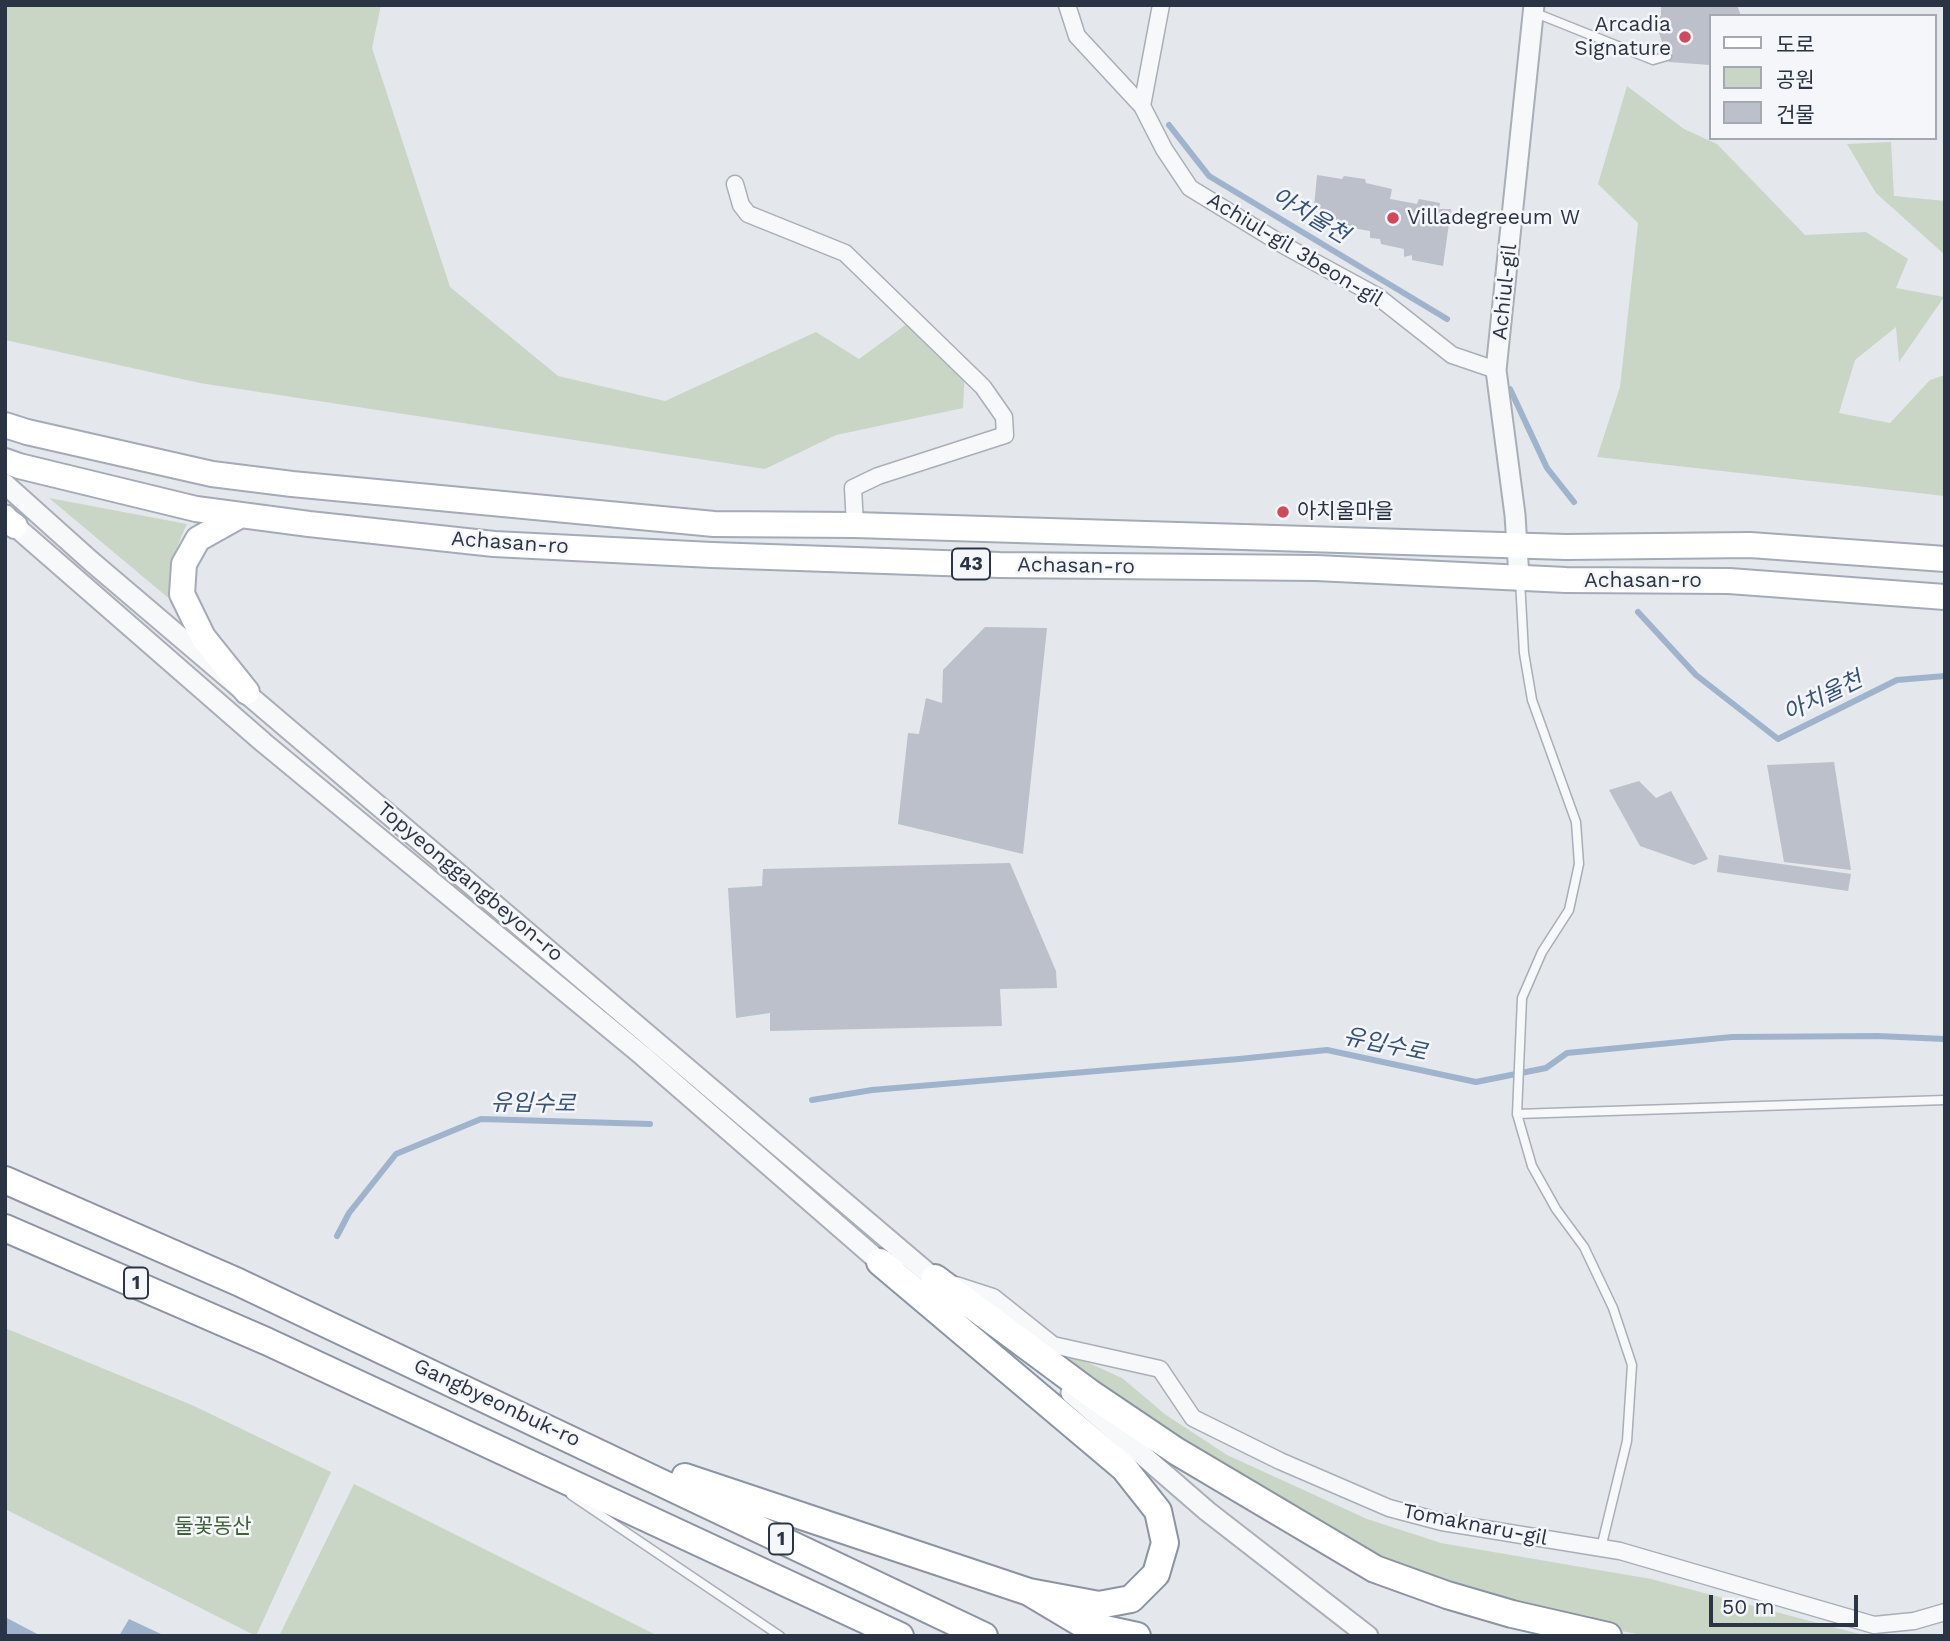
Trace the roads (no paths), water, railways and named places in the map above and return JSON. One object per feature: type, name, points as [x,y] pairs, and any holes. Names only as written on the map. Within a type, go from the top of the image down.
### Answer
[{"type":"highway","name":"Gangbyeonbuk-ro","points":[[5,1180],[238,1282],[578,1441],[984,1636]]},
{"type":"highway","name":"Gangbyeonbuk-ro","points":[[5,1228],[266,1340],[900,1636]]},
{"type":"highway","points":[[578,1441],[1029,1592],[1099,1605],[1131,1599],[1156,1574],[1166,1543],[1158,1511],[1124,1468],[880,1262]]},
{"type":"highway","points":[[935,1278],[1090,1392],[1176,1451],[1376,1569],[1447,1595],[1512,1614],[1608,1636]]},
{"type":"highway","points":[[1029,1592],[1108,1636]]},
{"type":"highway","points":[[1081,1623],[1137,1636]]},
{"type":"main road","name":"Achasan-ro","points":[[5,425],[212,474],[714,524],[855,525],[1579,547],[1750,545],[1945,559]]},
{"type":"main road","name":"Achasan-ro","points":[[5,461],[111,490],[196,509],[494,544],[1000,565],[1316,568],[1566,580],[1729,581],[1945,597]]},
{"type":"main road","points":[[241,515],[198,539],[184,564],[182,594],[204,636],[247,692]]},
{"type":"street","name":"Achiul-gil 3beon-gil","points":[[1067,5],[1077,36],[1143,106],[1164,149],[1190,188],[1285,246],[1377,296],[1452,355],[1496,370]]},
{"type":"street","points":[[1143,106],[1161,5]]},
{"type":"street","name":"Achiul-gil","points":[[1519,578],[1515,515],[1496,370],[1533,9]]},
{"type":"street","points":[[735,184],[741,205],[748,214],[845,253],[983,387],[1004,416],[1005,435],[878,476],[853,488],[855,525]]},
{"type":"street","name":"Topyeonggangbeyon-ro","points":[[5,484],[92,562],[1207,1511],[1368,1636]]},
{"type":"street","name":"Topyeonggangbeyon-ro","points":[[8,520],[264,743],[643,1056],[880,1262]]},
{"type":"street","points":[[880,1262],[935,1278]]},
{"type":"street","name":"Tomaknaru-gil","points":[[935,1278],[993,1297],[1054,1345],[1160,1368],[1193,1418],[1280,1461],[1390,1508],[1442,1522],[1601,1548],[1662,1563],[1688,1573],[1874,1625],[1914,1621],[1945,1612]]},
{"type":"lane","points":[[1533,9],[1653,60],[1667,56]]},
{"type":"lane","points":[[1519,578],[1524,653],[1532,700],[1576,822],[1579,864],[1569,910],[1542,952],[1522,998],[1517,1110],[1532,1166],[1556,1209],[1584,1247],[1613,1308],[1632,1366],[1627,1441],[1601,1548]]},
{"type":"lane","points":[[1517,1110],[1945,1100]]},
{"type":"lane","points":[[519,1460],[780,1636]]},
{"type":"water","points":[[5,1617],[41,1636],[5,1636]]},
{"type":"water","points":[[129,1619],[161,1634],[119,1636]]},
{"type":"waterway","name":"아치울천","points":[[1169,125],[1209,176],[1447,319]]},
{"type":"waterway","name":"아치울천","points":[[1510,389],[1547,468],[1574,502]]},
{"type":"waterway","name":"아치울천","points":[[1638,612],[1696,675],[1778,739],[1897,680],[1945,676]]},
{"type":"waterway","name":"유입수로","points":[[812,1100],[872,1090],[1327,1050],[1476,1082],[1546,1068],[1567,1053],[1732,1037],[1877,1036],[1945,1039]]},
{"type":"waterway","name":"유입수로","points":[[337,1236],[349,1213],[396,1154],[481,1119],[650,1124]]},
{"type":"place","name":"Arcadia Signature","points":[[1685,37]]},
{"type":"place","name":"Villadegreeum W","points":[[1393,218]]},
{"type":"place","name":"아치울마을","points":[[1283,512]]},
{"type":"park label","name":"둘꽃동산","points":[[213,1527]]}]
